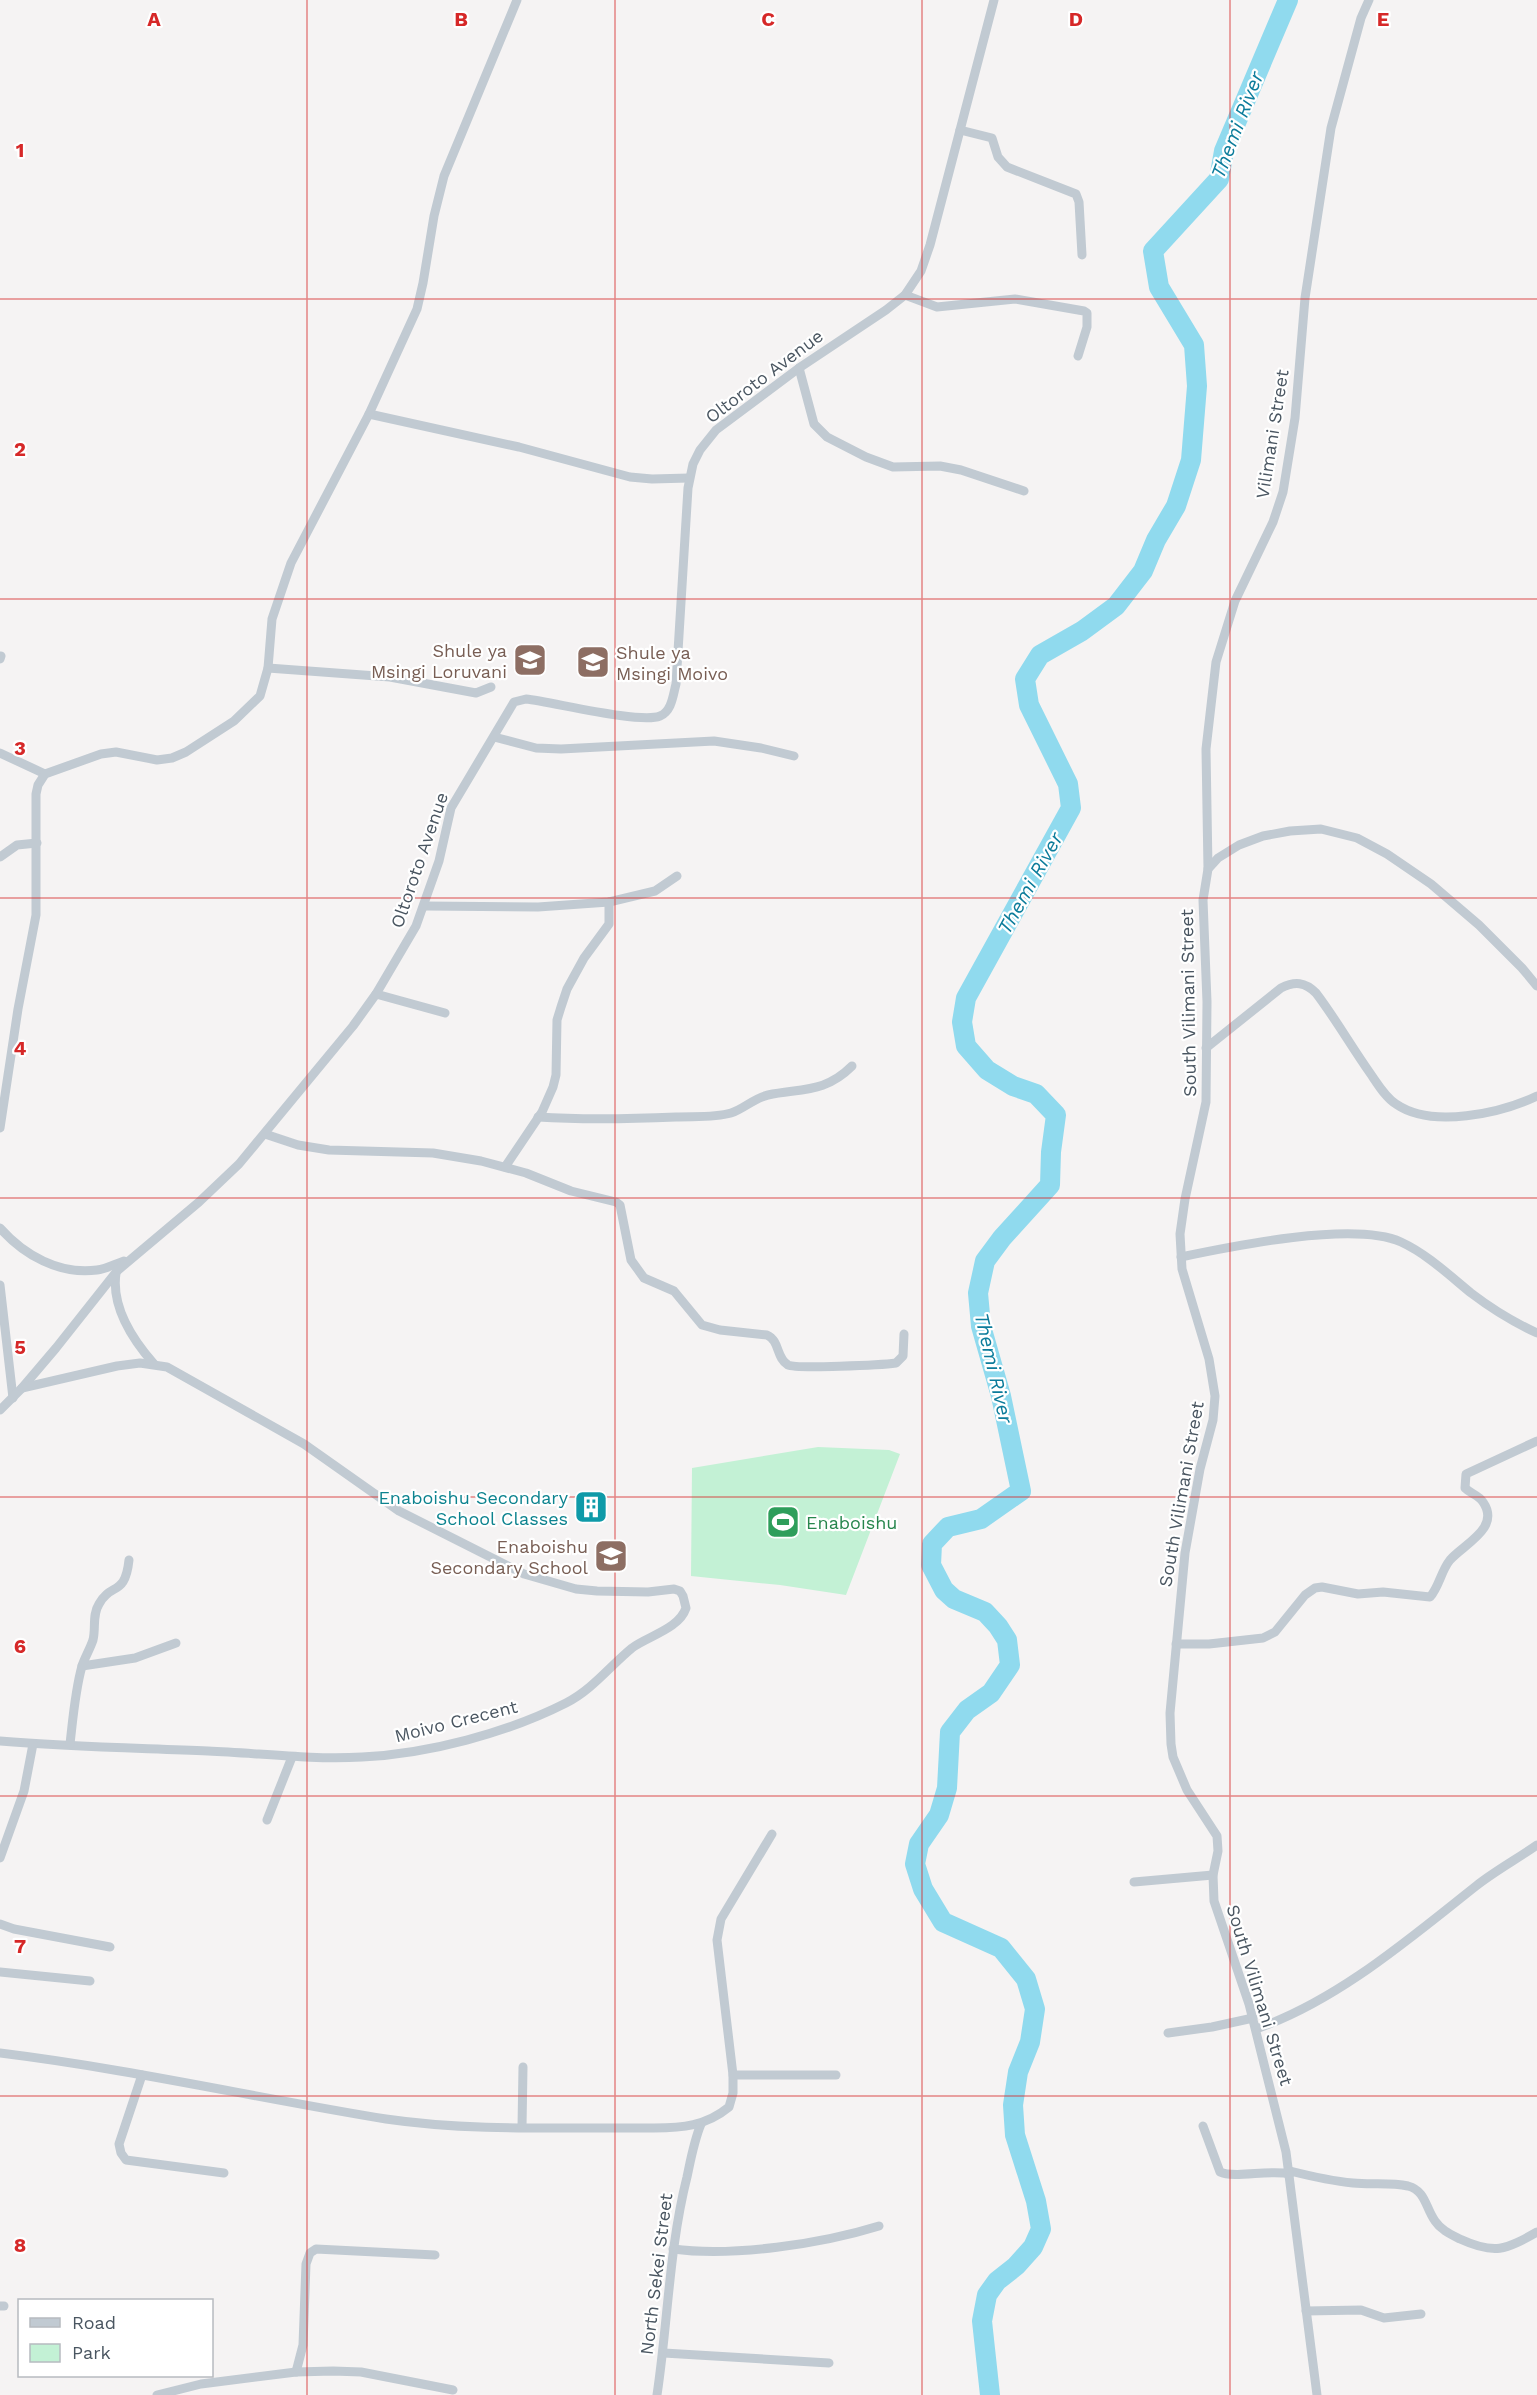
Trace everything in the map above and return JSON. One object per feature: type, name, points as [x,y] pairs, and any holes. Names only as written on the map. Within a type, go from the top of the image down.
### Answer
[{"type":"street","points":[[0,1128],[18,1009],[36,915],[36,794],[38,785],[45,774],[101,753],[116,752],[157,760],[172,758],[186,752],[234,722],[260,696],[268,668],[272,619],[291,563],[369,414],[417,309],[434,216],[444,176],[517,0]]},
{"type":"street","name":"Oltoroto Avenue","points":[[0,1410],[22,1388],[117,1271],[222,1181],[265,1134],[376,994],[401,954],[424,906],[439,861],[451,808],[509,708],[519,699],[634,717],[660,716],[667,711],[676,684],[689,478],[700,450],[716,430],[799,368],[905,295],[921,271],[994,0]]},
{"type":"street","name":"Vilimani Street","points":[[1208,869],[1206,749],[1216,662],[1235,601],[1272,522],[1283,492],[1295,418],[1305,298],[1321,185],[1343,78],[1361,18],[1369,0]]},
{"type":"street","points":[[960,130],[992,138],[998,157],[1007,167],[1076,194],[1079,202],[1082,255]]},
{"type":"street","points":[[905,295],[937,307],[1015,299],[1084,311],[1087,313],[1088,320],[1078,356]]},
{"type":"street","points":[[799,368],[814,424],[827,437],[866,457],[893,467],[940,466],[961,470],[1024,491]]},
{"type":"street","points":[[369,414],[519,447],[630,477],[689,478]]},
{"type":"street","points":[[268,668],[390,677],[476,693],[491,687]]},
{"type":"street","points":[[494,736],[536,748],[561,749],[714,741],[794,756]]},
{"type":"street","points":[[0,753],[45,774]]},
{"type":"street","points":[[1208,869],[1218,858],[1239,845],[1263,836],[1290,831],[1321,830],[1357,838],[1387,854],[1431,884],[1479,925],[1537,986]]},
{"type":"street","points":[[0,857],[18,845],[37,843]]},
{"type":"street","name":"South Vilimani Street","points":[[1208,869],[1203,900],[1207,1002],[1206,1102],[1185,1198],[1180,1234],[1182,1269],[1209,1359],[1215,1396],[1213,1420],[1200,1469],[1185,1553],[1170,1713],[1171,1744],[1173,1756],[1187,1790],[1216,1836],[1218,1851],[1212,1890],[1217,1914],[1243,1983],[1256,2029],[1275,2100],[1290,2172],[1317,2395]]},
{"type":"street","points":[[424,906],[538,907],[609,902],[655,891],[677,876]]},
{"type":"street","points":[[505,1167],[538,1117],[553,1087],[556,1075],[558,1020],[564,998],[584,958],[609,924],[609,902]]},
{"type":"street","points":[[1206,1048],[1281,987],[1296,983],[1309,986],[1316,993],[1380,1088],[1395,1104],[1401,1107],[1421,1113],[1467,1116],[1493,1112],[1537,1096]]},
{"type":"street","points":[[376,994],[445,1013]]},
{"type":"street","points":[[538,1117],[571,1119],[732,1113],[758,1098],[816,1089],[843,1075],[852,1066]]},
{"type":"street","points":[[265,1134],[329,1150],[433,1153],[505,1167],[571,1191],[616,1202],[620,1205],[631,1260],[644,1278],[669,1287],[702,1325],[720,1330],[767,1335],[773,1338],[783,1360],[794,1366],[896,1363],[903,1356],[904,1334]]},
{"type":"street","points":[[0,1228],[10,1239],[45,1263],[69,1270],[97,1270],[130,1259]]},
{"type":"street","points":[[1181,1257],[1226,1248],[1316,1236],[1358,1233],[1382,1235],[1402,1243],[1435,1264],[1507,1318],[1537,1333]]},
{"type":"street","points":[[117,1271],[114,1286],[116,1299],[131,1332],[154,1364]]},
{"type":"street","points":[[0,1285],[13,1398]]},
{"type":"street","name":"Moivo Crecent","points":[[0,1741],[292,1757],[387,1756],[482,1735],[532,1719],[568,1702],[598,1681],[633,1648],[679,1620],[686,1608],[680,1591],[674,1589],[619,1593],[576,1589],[524,1574],[399,1511],[304,1444],[166,1367],[154,1364],[117,1366],[22,1388]]},
{"type":"street","points":[[1176,1644],[1209,1644],[1263,1638],[1275,1632],[1305,1595],[1315,1588],[1322,1587],[1358,1594],[1383,1593],[1430,1597],[1450,1560],[1487,1525],[1488,1514],[1483,1502],[1466,1488],[1466,1474],[1537,1441]]},
{"type":"street","points":[[70,1744],[75,1698],[82,1666],[93,1639],[94,1619],[99,1604],[121,1586],[128,1574],[129,1560]]},
{"type":"street","points":[[82,1666],[135,1658],[176,1643]]},
{"type":"street","points":[[0,1858],[24,1791],[33,1744]]},
{"type":"street","points":[[267,1820],[292,1757]]},
{"type":"street","points":[[0,2053],[83,2063],[386,2119],[446,2125],[522,2127],[683,2127],[701,2124],[729,2107],[733,2093],[733,2075],[717,1940],[721,1920],[772,1834]]},
{"type":"street","points":[[1256,2029],[1293,2013],[1386,1957],[1476,1886],[1537,1845]]},
{"type":"street","points":[[1134,1882],[1213,1875]]},
{"type":"street","points":[[0,1924],[14,1929],[110,1947]]},
{"type":"street","points":[[0,1972],[90,1981]]},
{"type":"street","points":[[1168,2033],[1253,2019]]},
{"type":"street","points":[[522,2127],[523,2067]]},
{"type":"street","points":[[142,2075],[119,2144],[126,2160],[224,2173]]},
{"type":"street","points":[[733,2075],[836,2075]]},
{"type":"street","name":"North Sekei Street","points":[[657,2395],[664,2353],[667,2298],[681,2196],[695,2137],[701,2124]]},
{"type":"street","points":[[1203,2126],[1220,2172],[1231,2175],[1271,2171],[1290,2172],[1353,2183],[1402,2185],[1415,2189],[1425,2199],[1438,2226],[1448,2233],[1491,2250],[1516,2244],[1537,2232]]},
{"type":"street","points":[[674,2249],[731,2251],[820,2240],[879,2226]]},
{"type":"street","points":[[296,2372],[303,2345],[305,2271],[310,2253],[316,2249],[435,2255]]},
{"type":"street","points":[[1306,2311],[1361,2310],[1384,2318],[1421,2314]]},
{"type":"street","points":[[664,2353],[829,2363]]},
{"type":"street","points":[[157,2395],[201,2384],[296,2372],[361,2372],[453,2390]]},
{"type":"green space","name":"Enaboishu","points":[[818,1447],[889,1450],[900,1454],[846,1595],[780,1585],[691,1576],[692,1468]]},
{"type":"waterway","name":"Themi River","points":[[990,2395],[982,2321],[987,2295],[997,2281],[1016,2266],[1033,2247],[1041,2229],[1036,2201],[1015,2135],[1013,2105],[1018,2072],[1030,2042],[1035,2009],[1026,1979],[1001,1948],[943,1922],[923,1889],[915,1864],[919,1844],[939,1815],[947,1788],[950,1732],[967,1710],[991,1693],[1010,1665],[1007,1640],[998,1626],[985,1612],[954,1599],[944,1590],[931,1565],[932,1544],[948,1527],[981,1519],[1021,1491],[1001,1396],[981,1326],[978,1293],[985,1261],[1002,1238],[1050,1185],[1051,1152],[1056,1115],[1036,1094],[1013,1086],[987,1070],[966,1046],[962,1022],[966,998],[1071,808],[1068,784],[1029,705],[1025,679],[1040,655],[1082,631],[1116,606],[1143,571],[1156,540],[1176,506],[1191,460],[1197,386],[1194,345],[1159,287],[1153,251],[1219,179],[1224,151],[1288,0]]},
{"type":"place","name":"Shule ya Msingi Loruvani","points":[[530,660]]},
{"type":"place","name":"Shule ya Msingi Moivo","points":[[593,662]]},
{"type":"place","name":"Enaboishu Secondary School Classes","points":[[591,1507]]},
{"type":"place","name":"Enaboishu","points":[[783,1522]]},
{"type":"place","name":"Enaboishu Secondary School","points":[[611,1556]]}]
